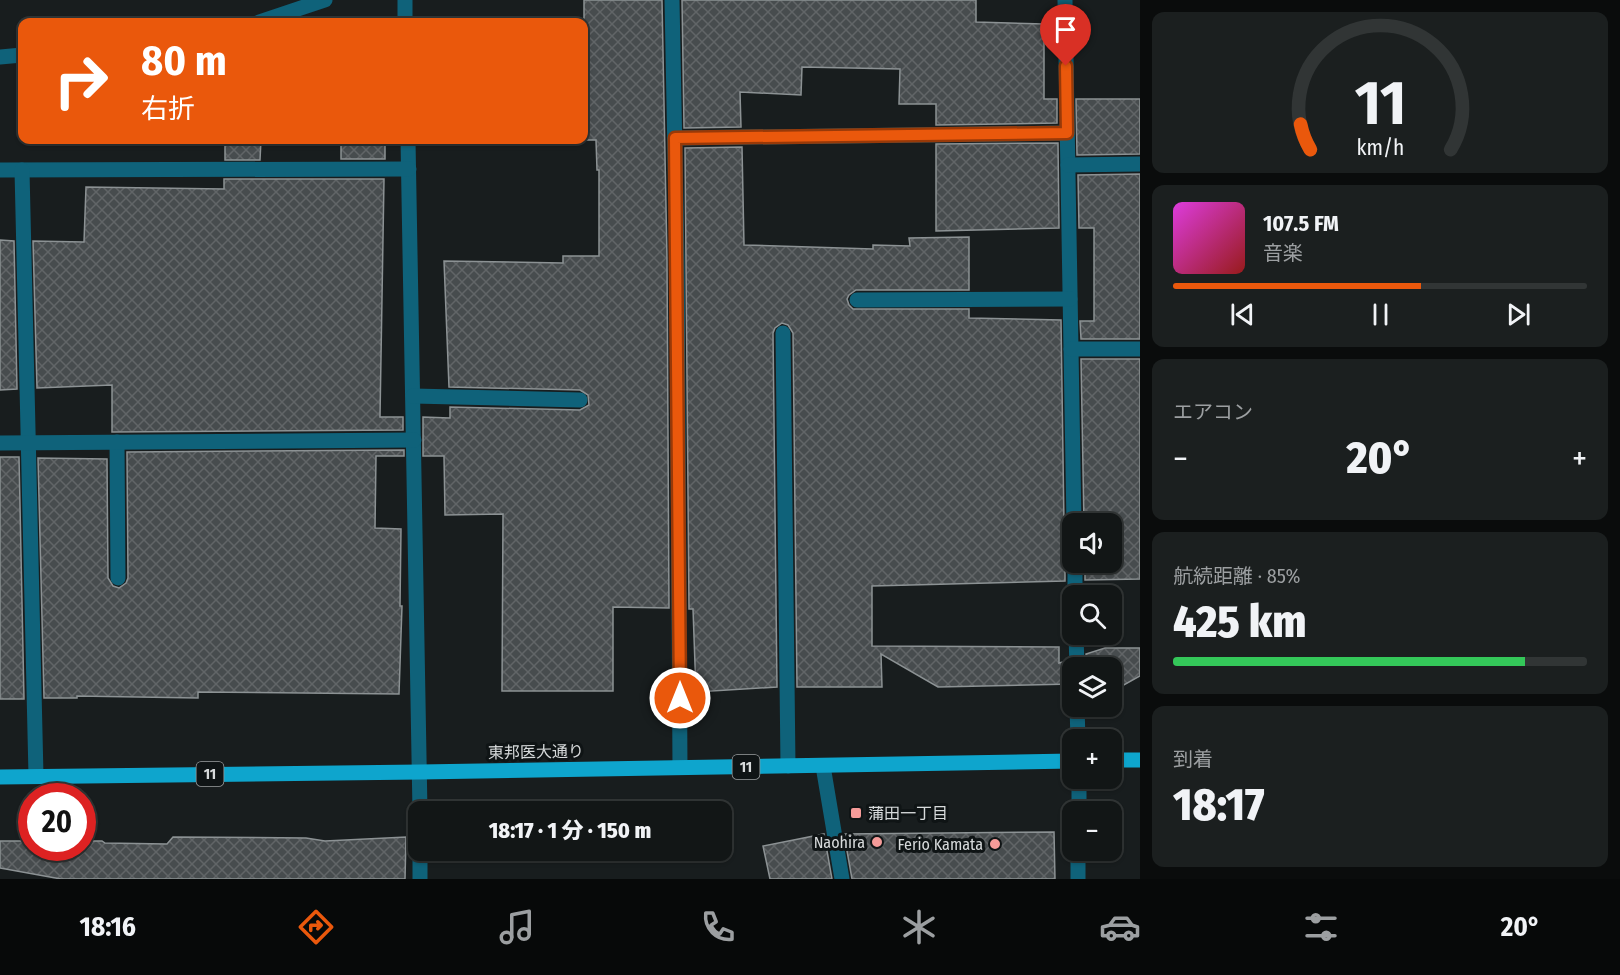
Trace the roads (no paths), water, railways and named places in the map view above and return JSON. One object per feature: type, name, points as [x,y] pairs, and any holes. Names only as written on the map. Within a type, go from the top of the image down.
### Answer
[{"type":"main road","points":[[1122,760],[1140,760]]},
{"type":"main road","name":"東邦医大通り","points":[[0,777],[1062,761]]},
{"type":"street","points":[[271,18],[325,0]]},
{"type":"street","points":[[405,0],[405,18]]},
{"type":"street","points":[[672,0],[680,767]]},
{"type":"street","points":[[1065,0],[1074,513]]},
{"type":"street","points":[[0,57],[18,55]]},
{"type":"street","points":[[675,138],[1067,133]]},
{"type":"street","points":[[408,144],[420,801]]},
{"type":"street","points":[[1068,165],[1140,164]]},
{"type":"street","points":[[0,170],[409,169]]},
{"type":"street","points":[[22,170],[36,776]]},
{"type":"street","points":[[857,300],[1070,299]]},
{"type":"street","points":[[783,333],[788,766]]},
{"type":"street","points":[[1071,349],[1140,349]]},
{"type":"street","points":[[413,396],[580,400]]},
{"type":"street","points":[[0,443],[414,440]]},
{"type":"street","points":[[117,442],[118,578]]},
{"type":"street","points":[[823,766],[842,879]]},
{"type":"street","points":[[420,861],[420,879]]},
{"type":"street","points":[[1077,879],[1078,861]]},
{"type":"place","name":"蒲田一丁目","points":[[856,813]]},
{"type":"place","name":"Naohira","points":[[877,842]]},
{"type":"place","name":"Ferio Kamata","points":[[995,844]]}]
